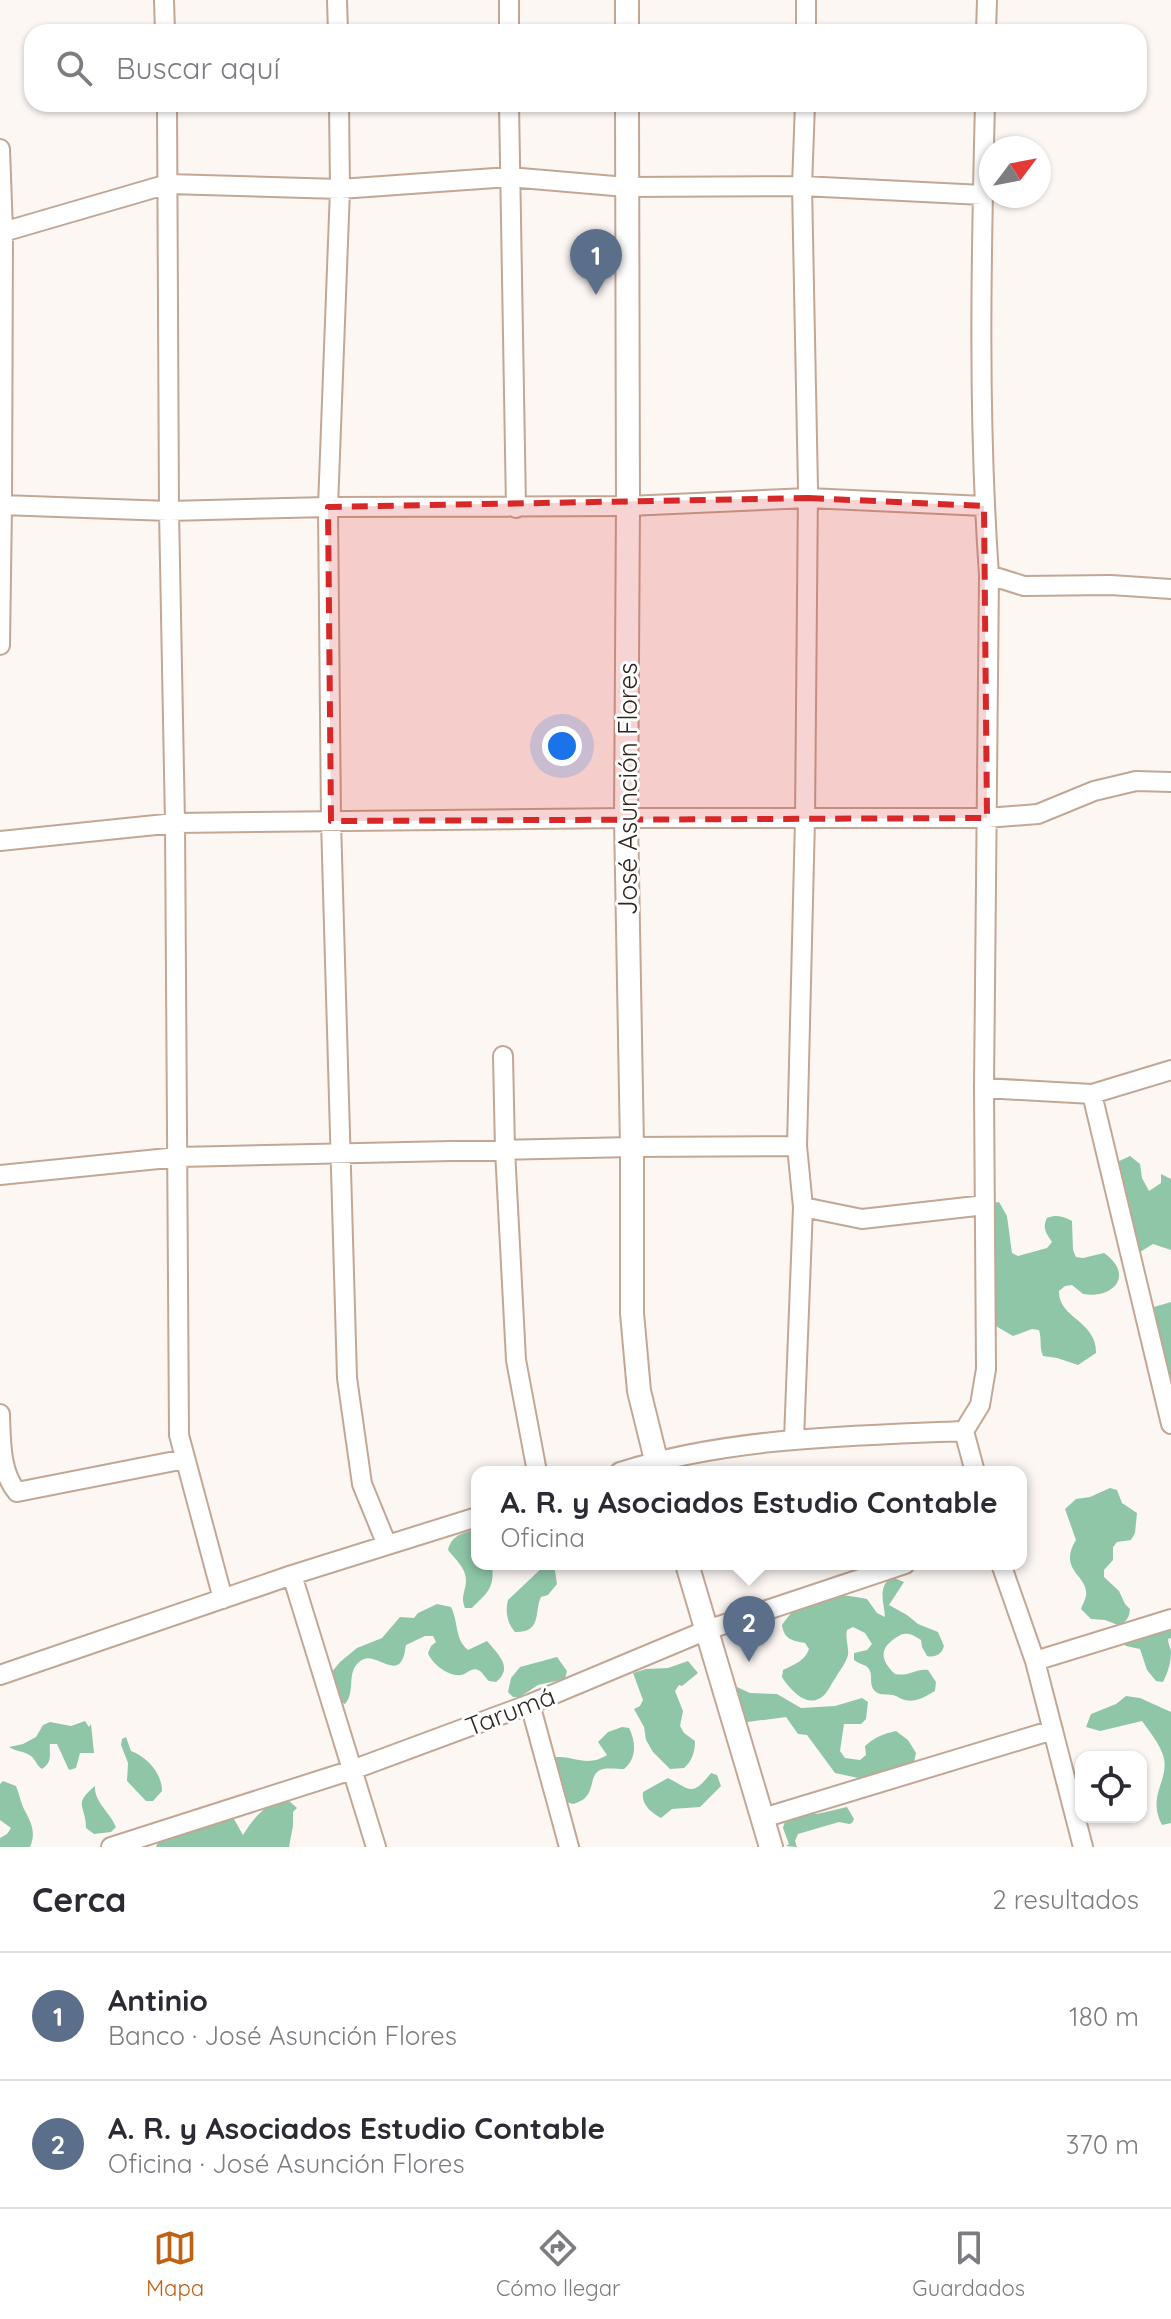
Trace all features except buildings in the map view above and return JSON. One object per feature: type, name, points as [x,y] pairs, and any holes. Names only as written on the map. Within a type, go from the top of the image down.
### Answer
[{"type":"street","points":[[164,0],[165,24]]},
{"type":"street","points":[[337,0],[338,24]]},
{"type":"street","points":[[509,0],[509,24]]},
{"type":"street","points":[[627,0],[627,24]]},
{"type":"street","points":[[806,0],[806,24]]},
{"type":"street","points":[[986,24],[987,0]]},
{"type":"street","points":[[167,112],[179,1435],[223,1599]]},
{"type":"street","points":[[339,112],[340,189],[328,507],[331,821],[347,1378],[362,1484],[387,1545]]},
{"type":"street","points":[[509,112],[516,508]]},
{"type":"street","name":"José Asunción Flores","points":[[627,112],[626,818],[632,1313],[639,1391],[657,1466]]},
{"type":"street","points":[[794,1439],[803,1207],[797,1146],[805,819],[808,498],[802,186],[805,112]]},
{"type":"street","points":[[984,136],[985,112]]},
{"type":"street","points":[[0,149],[3,232],[0,645]]},
{"type":"street","points":[[3,232],[168,184],[340,189],[509,177],[626,187],[802,186],[979,195]]},
{"type":"street","points":[[973,1466],[964,1431],[980,1405],[986,1369],[984,1088],[989,575],[984,506],[983,208]]},
{"type":"street","points":[[1,504],[169,511],[628,506],[808,498],[984,506]]},
{"type":"street","points":[[989,575],[1024,586],[1111,585],[1171,589]]},
{"type":"street","points":[[0,841],[175,823],[987,818],[1038,814],[1094,791],[1136,781],[1171,782],[1171,774]]},
{"type":"street","points":[[503,1056],[516,1360],[536,1466]]},
{"type":"street","points":[[984,1088],[1092,1094],[1171,1070]]},
{"type":"street","points":[[1092,1094],[1171,1424]]},
{"type":"street","points":[[0,1175],[178,1157],[797,1146]]},
{"type":"street","points":[[803,1207],[862,1219],[985,1205]]},
{"type":"street","points":[[0,1414],[3,1470],[8,1483],[17,1492],[185,1459]]},
{"type":"street","points":[[657,1466],[794,1439],[964,1431]]},
{"type":"street","points":[[0,1675],[292,1575],[471,1519]]},
{"type":"street","points":[[689,1570],[771,1847]]},
{"type":"street","name":"Tarumá","points":[[111,1847],[352,1770],[530,1704],[707,1630],[887,1570]]},
{"type":"street","points":[[1003,1570],[1035,1661],[1083,1847]]},
{"type":"street","points":[[292,1575],[376,1847]]},
{"type":"street","points":[[1035,1661],[1171,1619]]},
{"type":"street","points":[[530,1704],[569,1847]]},
{"type":"street","points":[[763,1818],[1053,1730]]},
{"type":"highlighted area","points":[[808,498],[984,506],[987,818],[331,821],[328,507]]},
{"type":"green space","points":[[1130,1156],[1140,1164],[1142,1178],[1149,1191],[1161,1183],[1161,1174],[1171,1179],[1171,1250],[1153,1244],[1140,1252],[1128,1247],[1129,1207],[1118,1190],[1117,1162]]},
{"type":"green space","points":[[999,1202],[1007,1216],[1012,1253],[1018,1256],[1047,1248],[1052,1242],[1045,1230],[1047,1218],[1061,1216],[1072,1221],[1076,1257],[1104,1253],[1118,1269],[1117,1283],[1104,1293],[1083,1294],[1072,1285],[1059,1291],[1064,1308],[1084,1326],[1095,1342],[1096,1353],[1078,1365],[1043,1356],[1039,1330],[1032,1329],[1013,1336],[994,1325],[990,1271],[995,1250],[992,1203]]},
{"type":"green space","points":[[1171,1302],[1171,1398],[1149,1311]]},
{"type":"green space","points":[[1110,1488],[1117,1490],[1122,1503],[1137,1513],[1131,1540],[1117,1542],[1113,1547],[1113,1560],[1104,1570],[1104,1577],[1119,1591],[1130,1609],[1127,1619],[1118,1625],[1091,1619],[1081,1609],[1086,1589],[1070,1559],[1076,1540],[1065,1509],[1076,1499],[1090,1497]]},
{"type":"green space","points":[[471,1531],[471,1570],[492,1570],[489,1590],[472,1608],[465,1608],[463,1601],[466,1576],[448,1550],[456,1537]]},
{"type":"green space","points":[[540,1570],[555,1570],[557,1584],[548,1595],[541,1597],[536,1620],[530,1629],[515,1632],[507,1617],[508,1600]]},
{"type":"green space","points":[[892,1577],[904,1582],[889,1605],[918,1624],[938,1632],[944,1646],[938,1655],[927,1656],[921,1640],[911,1634],[903,1634],[887,1645],[884,1659],[895,1674],[928,1670],[936,1682],[935,1691],[913,1701],[876,1692],[869,1669],[854,1660],[854,1653],[867,1650],[872,1644],[865,1633],[853,1627],[847,1630],[847,1658],[826,1693],[820,1698],[807,1700],[790,1688],[782,1677],[783,1670],[802,1660],[809,1649],[805,1643],[793,1640],[785,1633],[782,1625],[791,1614],[800,1605],[819,1596],[841,1595],[867,1599],[877,1613],[885,1617],[883,1590]]},
{"type":"green space","points":[[437,1604],[451,1607],[459,1635],[468,1650],[487,1641],[499,1656],[504,1672],[496,1682],[489,1681],[477,1670],[456,1675],[442,1669],[428,1653],[436,1642],[433,1636],[425,1636],[406,1645],[403,1658],[396,1665],[369,1658],[358,1663],[352,1674],[348,1699],[345,1704],[338,1701],[331,1673],[340,1662],[357,1648],[382,1638],[400,1617],[414,1618]]},
{"type":"green space","points":[[1140,1626],[1160,1633],[1171,1629],[1171,1638],[1168,1639],[1170,1660],[1163,1682],[1156,1681],[1147,1670],[1140,1649],[1126,1646],[1120,1640]]},
{"type":"green space","points":[[557,1657],[567,1671],[565,1679],[538,1685],[520,1697],[513,1697],[508,1692],[511,1678],[520,1667]]},
{"type":"green space","points":[[688,1661],[698,1673],[675,1691],[683,1711],[680,1726],[695,1741],[694,1749],[684,1768],[670,1769],[653,1752],[634,1709],[643,1700],[633,1673],[668,1668]]},
{"type":"green space","points":[[737,1687],[750,1693],[777,1694],[801,1708],[835,1706],[862,1698],[868,1702],[866,1719],[861,1724],[844,1724],[840,1751],[845,1758],[860,1760],[866,1755],[865,1746],[879,1736],[896,1731],[908,1740],[916,1753],[913,1767],[863,1779],[835,1773],[807,1735],[798,1734],[786,1717],[740,1723],[729,1699]]},
{"type":"green space","points":[[1126,1696],[1140,1698],[1171,1712],[1171,1823],[1162,1825],[1158,1814],[1157,1796],[1165,1764],[1163,1755],[1142,1721],[1100,1731],[1086,1727],[1091,1714],[1116,1704]]},
{"type":"green space","points":[[85,1721],[89,1727],[91,1724],[94,1753],[80,1753],[76,1768],[69,1770],[57,1744],[50,1744],[49,1761],[42,1769],[29,1754],[9,1747],[36,1737],[43,1725],[50,1722],[71,1726]]},
{"type":"green space","points":[[629,1728],[634,1744],[628,1765],[624,1769],[598,1772],[587,1796],[573,1804],[566,1802],[550,1758],[599,1759],[607,1755],[598,1742],[608,1732]]},
{"type":"green space","points":[[126,1737],[131,1751],[143,1757],[159,1778],[162,1791],[153,1801],[146,1801],[127,1781],[128,1763],[121,1745]]},
{"type":"green space","points":[[711,1773],[717,1775],[721,1786],[700,1807],[672,1809],[661,1818],[645,1804],[643,1792],[668,1778],[691,1789],[700,1786]]},
{"type":"green space","points":[[3,1781],[16,1786],[32,1826],[30,1847],[0,1847],[0,1838],[11,1828],[0,1820],[0,1784]]},
{"type":"green space","points":[[95,1786],[97,1797],[116,1827],[111,1832],[94,1834],[86,1828],[82,1802]]},
{"type":"green space","points":[[287,1799],[297,1808],[293,1812],[289,1847],[156,1847],[163,1831],[230,1812],[243,1835],[261,1812]]},
{"type":"green space","points":[[847,1807],[854,1819],[852,1823],[839,1822],[798,1834],[795,1841],[797,1847],[786,1846],[789,1844],[783,1828],[785,1821],[803,1812],[817,1814]]},
{"type":"place","name":"Antinio","points":[[596,295]]},
{"type":"place","name":"A. R. y Asociados Estudio Contable","points":[[749,1662]]}]
